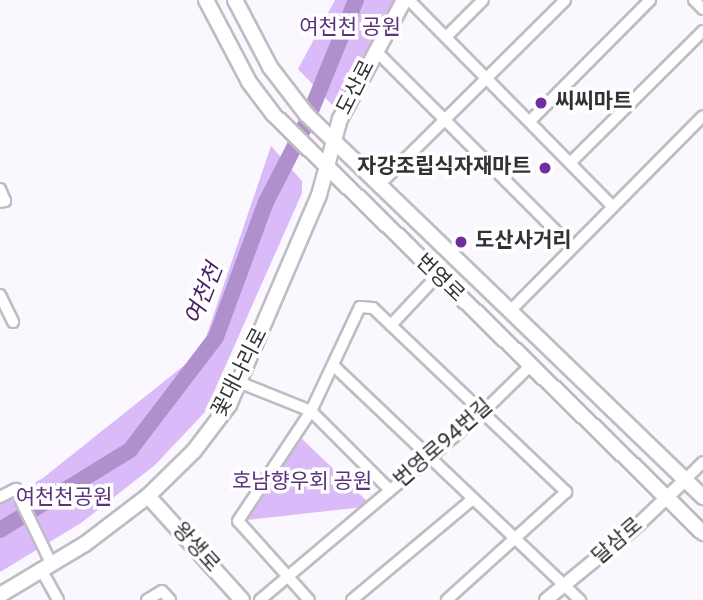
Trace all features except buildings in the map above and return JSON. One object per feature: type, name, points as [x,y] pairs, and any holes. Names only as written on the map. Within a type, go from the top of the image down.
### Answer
[{"type":"main road","name":"번영로","points":[[206,0],[249,82],[274,115],[315,159],[703,533]]},
{"type":"main road","name":"번영로","points":[[235,0],[290,96],[703,497]]},
{"type":"main road","name":"도산로","points":[[329,136],[407,0]]},
{"type":"main road","name":"꽃대나리로","points":[[0,595],[47,568],[148,496],[194,450],[241,383],[326,170],[329,136]]},
{"type":"main road","points":[[360,204],[379,185]]},
{"type":"main road","name":"왕생로","points":[[148,496],[242,600]]},
{"type":"street","points":[[407,0],[531,120],[612,206]]},
{"type":"street","points":[[446,37],[483,0]]},
{"type":"street","points":[[379,185],[565,0]]},
{"type":"street","points":[[531,120],[650,0]]},
{"type":"street","points":[[694,0],[703,9]]},
{"type":"street","points":[[571,162],[703,30]]},
{"type":"street","points":[[376,51],[571,246]]},
{"type":"street","points":[[510,311],[571,246],[703,116]]},
{"type":"street","points":[[0,189],[2,202]]},
{"type":"street","points":[[391,325],[436,276]]},
{"type":"street","points":[[0,295],[13,321]]},
{"type":"street","points":[[309,600],[238,521],[311,411],[360,307],[373,308],[566,492],[517,540],[447,600]]},
{"type":"street","points":[[334,366],[580,600]]},
{"type":"street","name":"번영로94번길","points":[[260,600],[484,412],[530,366]]},
{"type":"street","points":[[241,383],[311,411],[390,490]]},
{"type":"street","points":[[685,480],[703,462]]},
{"type":"street","name":"달삼로","points":[[546,600],[685,480]]},
{"type":"street","points":[[0,497],[19,495],[43,547],[58,600]]},
{"type":"street","points":[[352,600],[474,499]]},
{"type":"street","points":[[147,600],[162,591],[170,600]]},
{"type":"green space","name":"여천천 공원","points":[[335,0],[399,0],[336,109],[298,69]]},
{"type":"green space","name":"여천천공원","points":[[271,146],[302,181],[302,193],[205,412],[155,465],[81,523],[0,572],[0,503],[43,478],[201,352]]},
{"type":"green space","name":"호남향우회 공원","points":[[297,434],[372,506],[238,521]]},
{"type":"waterway","name":"여천천","points":[[0,530],[130,450],[216,337],[266,202],[304,128],[356,0]]},
{"type":"place","name":"씨씨마트","points":[[541,103]]},
{"type":"place","name":"자강조립식자재마트","points":[[545,168]]},
{"type":"place","name":"도산사거리","points":[[461,242]]}]
